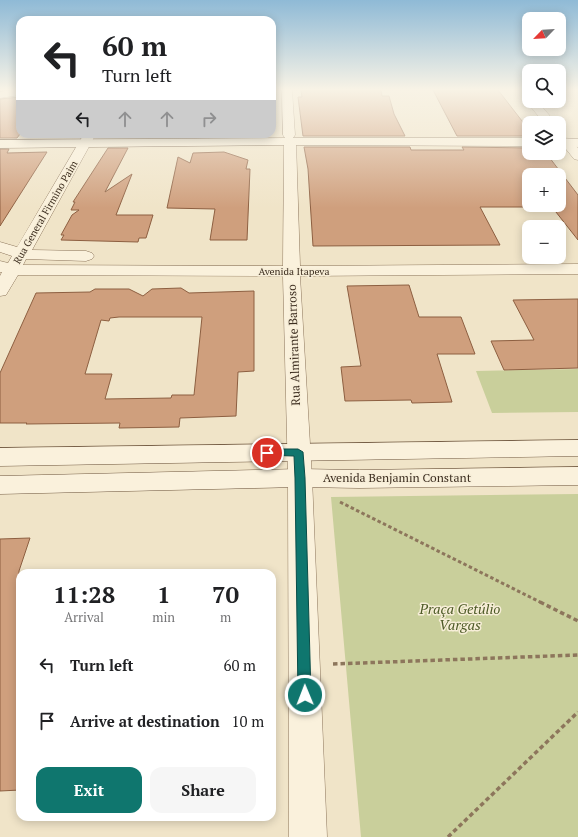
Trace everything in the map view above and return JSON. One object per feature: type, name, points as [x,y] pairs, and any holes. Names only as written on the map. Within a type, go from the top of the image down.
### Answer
[{"type":"street","name":"Rua Almirante Barroso","points":[[289,129],[291,264],[299,465],[308,837]]},
{"type":"street","points":[[276,135],[290,138],[522,142]]},
{"type":"street","points":[[0,136],[16,136]]},
{"type":"street","points":[[0,144],[76,138]]},
{"type":"street","name":"Rua General Firmino Paim","points":[[0,291],[5,268],[21,254],[88,138]]},
{"type":"street","points":[[276,138],[522,138]]},
{"type":"street","points":[[566,140],[578,156]]},
{"type":"street","name":"Avenida Itapeva","points":[[0,247],[21,254],[291,264],[578,269]]},
{"type":"street","points":[[566,255],[578,254]]},
{"type":"street","name":"Avenida Itapeva","points":[[5,268],[291,264],[522,255]]},
{"type":"street","points":[[567,448],[574,476]]},
{"type":"street","name":"Avenida Benjamin Constant","points":[[0,485],[567,448]]},
{"type":"street","name":"Avenida Benjamin Constant","points":[[0,458],[299,465],[359,479],[574,476]]},
{"type":"path","points":[[338,501],[578,621]]},
{"type":"path","points":[[304,664],[346,664],[578,655]]},
{"type":"path","points":[[448,837],[578,712]]},
{"type":"green space","points":[[578,369],[578,412],[492,413],[476,371]]},
{"type":"green space","name":"Praça Getúlio Vargas","points":[[578,494],[578,837],[361,837],[331,497]]},
{"type":"building","points":[[0,129],[16,129],[16,138],[0,138]]},
{"type":"building","points":[[302,129],[402,129],[405,136],[303,136]]},
{"type":"building","points":[[453,129],[522,129],[522,136],[457,136]]},
{"type":"building","points":[[304,147],[410,147],[411,150],[464,150],[462,147],[522,148],[522,160],[551,160],[557,168],[522,168],[522,207],[480,207],[500,245],[313,246],[308,169]]},
{"type":"building","points":[[108,148],[128,148],[105,192],[132,174],[116,215],[153,215],[146,238],[139,238],[138,242],[61,240],[64,235],[61,235],[72,215],[79,210],[71,210],[75,202],[73,202]]},
{"type":"building","points":[[0,149],[9,149],[7,153],[47,152],[0,226]]},
{"type":"building","points":[[224,152],[248,160],[246,169],[250,169],[247,240],[210,240],[215,209],[167,208],[178,157],[190,163],[193,153]]},
{"type":"building","points":[[566,179],[578,195],[578,240],[566,225],[566,220],[562,220],[556,212],[566,212]]},
{"type":"building","points":[[409,285],[419,317],[461,317],[475,354],[437,354],[452,402],[412,403],[411,400],[345,401],[341,367],[361,366],[347,286]]},
{"type":"building","points":[[181,288],[189,293],[254,291],[254,371],[238,372],[236,416],[180,418],[179,427],[119,428],[120,423],[0,423],[0,373],[36,293],[90,292],[95,289],[129,289],[143,296],[152,289]],"holes":[[[119,317],[202,317],[194,395],[172,395],[171,398],[105,399],[112,374],[85,374],[101,320],[109,321],[110,318]]]},
{"type":"building","points":[[578,299],[578,368],[504,370],[491,341],[534,340],[513,300]]},
{"type":"building","points":[[30,538],[20,569],[16,569],[16,790],[0,791],[0,539]]},
{"type":"route","points":[[267,453],[298,452],[300,478],[305,695]]}]
